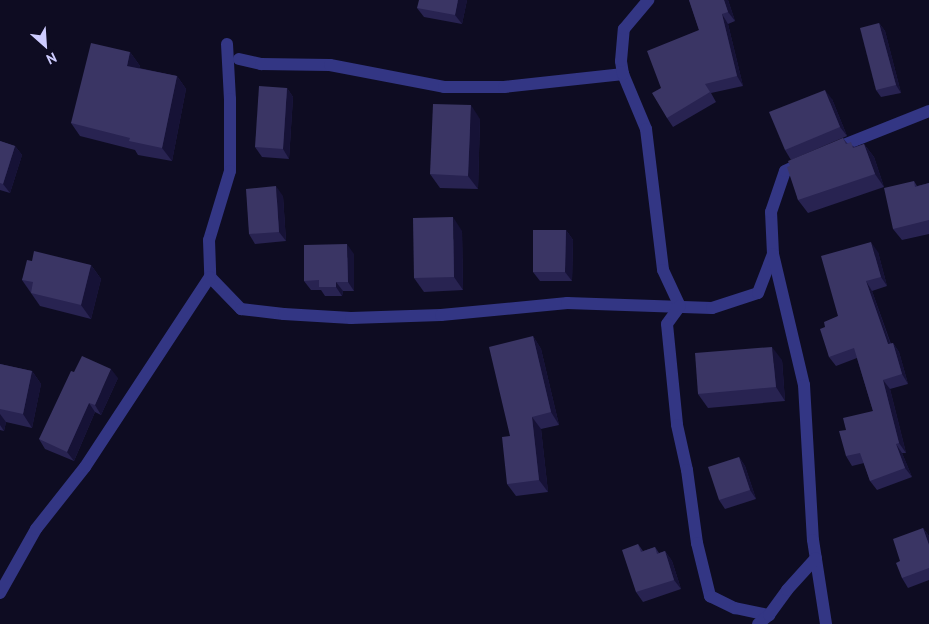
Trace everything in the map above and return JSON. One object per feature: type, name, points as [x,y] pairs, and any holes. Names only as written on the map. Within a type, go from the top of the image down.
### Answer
[{"type":"street","points":[[648,0],[624,29],[620,61],[623,74],[646,129],[663,270],[680,306]]},
{"type":"street","points":[[0,593],[36,529],[85,467],[210,277],[209,240],[230,170],[230,99],[227,44]]},
{"type":"street","points":[[239,59],[261,64],[330,65],[444,86],[504,87],[623,74]]},
{"type":"street","points":[[826,624],[816,558],[804,385],[774,254],[772,212],[785,171],[929,111]]},
{"type":"street","points":[[210,277],[241,309],[284,314],[351,318],[441,315],[567,303],[712,308],[758,293],[774,254]]},
{"type":"street","points":[[680,306],[667,324],[677,425],[688,470],[697,543],[710,596],[735,608],[769,615]]},
{"type":"street","points":[[758,624],[769,615],[787,590],[816,558]]},
{"type":"building","points":[[419,0],[458,0],[455,15],[417,8]]},
{"type":"building","points":[[689,0],[724,0],[728,12],[722,14],[737,76],[705,84],[710,92],[667,118],[652,93],[661,88],[647,51],[699,30]]},
{"type":"building","points":[[879,23],[896,85],[876,90],[860,28]]},
{"type":"building","points":[[91,43],[130,52],[127,66],[177,76],[162,148],[129,141],[130,138],[71,123]]},
{"type":"building","points":[[259,86],[287,88],[283,149],[255,147]]},
{"type":"building","points":[[825,90],[840,127],[785,150],[769,112]]},
{"type":"building","points":[[433,104],[471,105],[468,176],[430,174]]},
{"type":"building","points":[[843,138],[846,144],[851,142],[853,148],[864,144],[875,174],[798,200],[787,167],[790,166],[788,161]]},
{"type":"building","points":[[0,141],[15,146],[3,184],[0,183]]},
{"type":"building","points":[[914,181],[915,187],[929,183],[929,220],[893,229],[884,188]]},
{"type":"building","points":[[276,186],[279,232],[249,234],[246,189]]},
{"type":"building","points":[[453,217],[454,277],[414,278],[413,218]]},
{"type":"building","points":[[533,230],[566,230],[565,272],[533,272]]},
{"type":"building","points":[[871,242],[881,277],[866,281],[888,344],[893,343],[902,374],[883,380],[899,443],[896,444],[905,468],[870,481],[860,453],[846,456],[839,431],[846,430],[843,418],[873,411],[854,348],[829,357],[820,329],[825,327],[824,322],[838,316],[821,256]]},
{"type":"building","points":[[347,244],[348,282],[336,282],[336,287],[319,287],[319,280],[304,281],[304,245]]},
{"type":"building","points":[[34,251],[91,265],[81,305],[31,293],[33,282],[22,280],[27,260],[32,261]]},
{"type":"building","points":[[533,336],[551,412],[532,417],[539,480],[507,484],[502,437],[510,436],[489,347]]},
{"type":"building","points":[[772,347],[776,387],[698,394],[695,353]]},
{"type":"building","points":[[82,356],[111,369],[95,405],[89,403],[67,452],[39,439],[71,371],[74,372]]},
{"type":"building","points":[[0,364],[32,371],[23,414],[0,409]]},
{"type":"building","points":[[739,457],[750,490],[719,500],[708,467]]},
{"type":"building","points":[[923,528],[929,545],[929,568],[902,578],[896,563],[900,561],[893,539]]},
{"type":"building","points":[[638,544],[641,552],[655,547],[657,554],[665,551],[674,580],[636,592],[622,550]]}]
